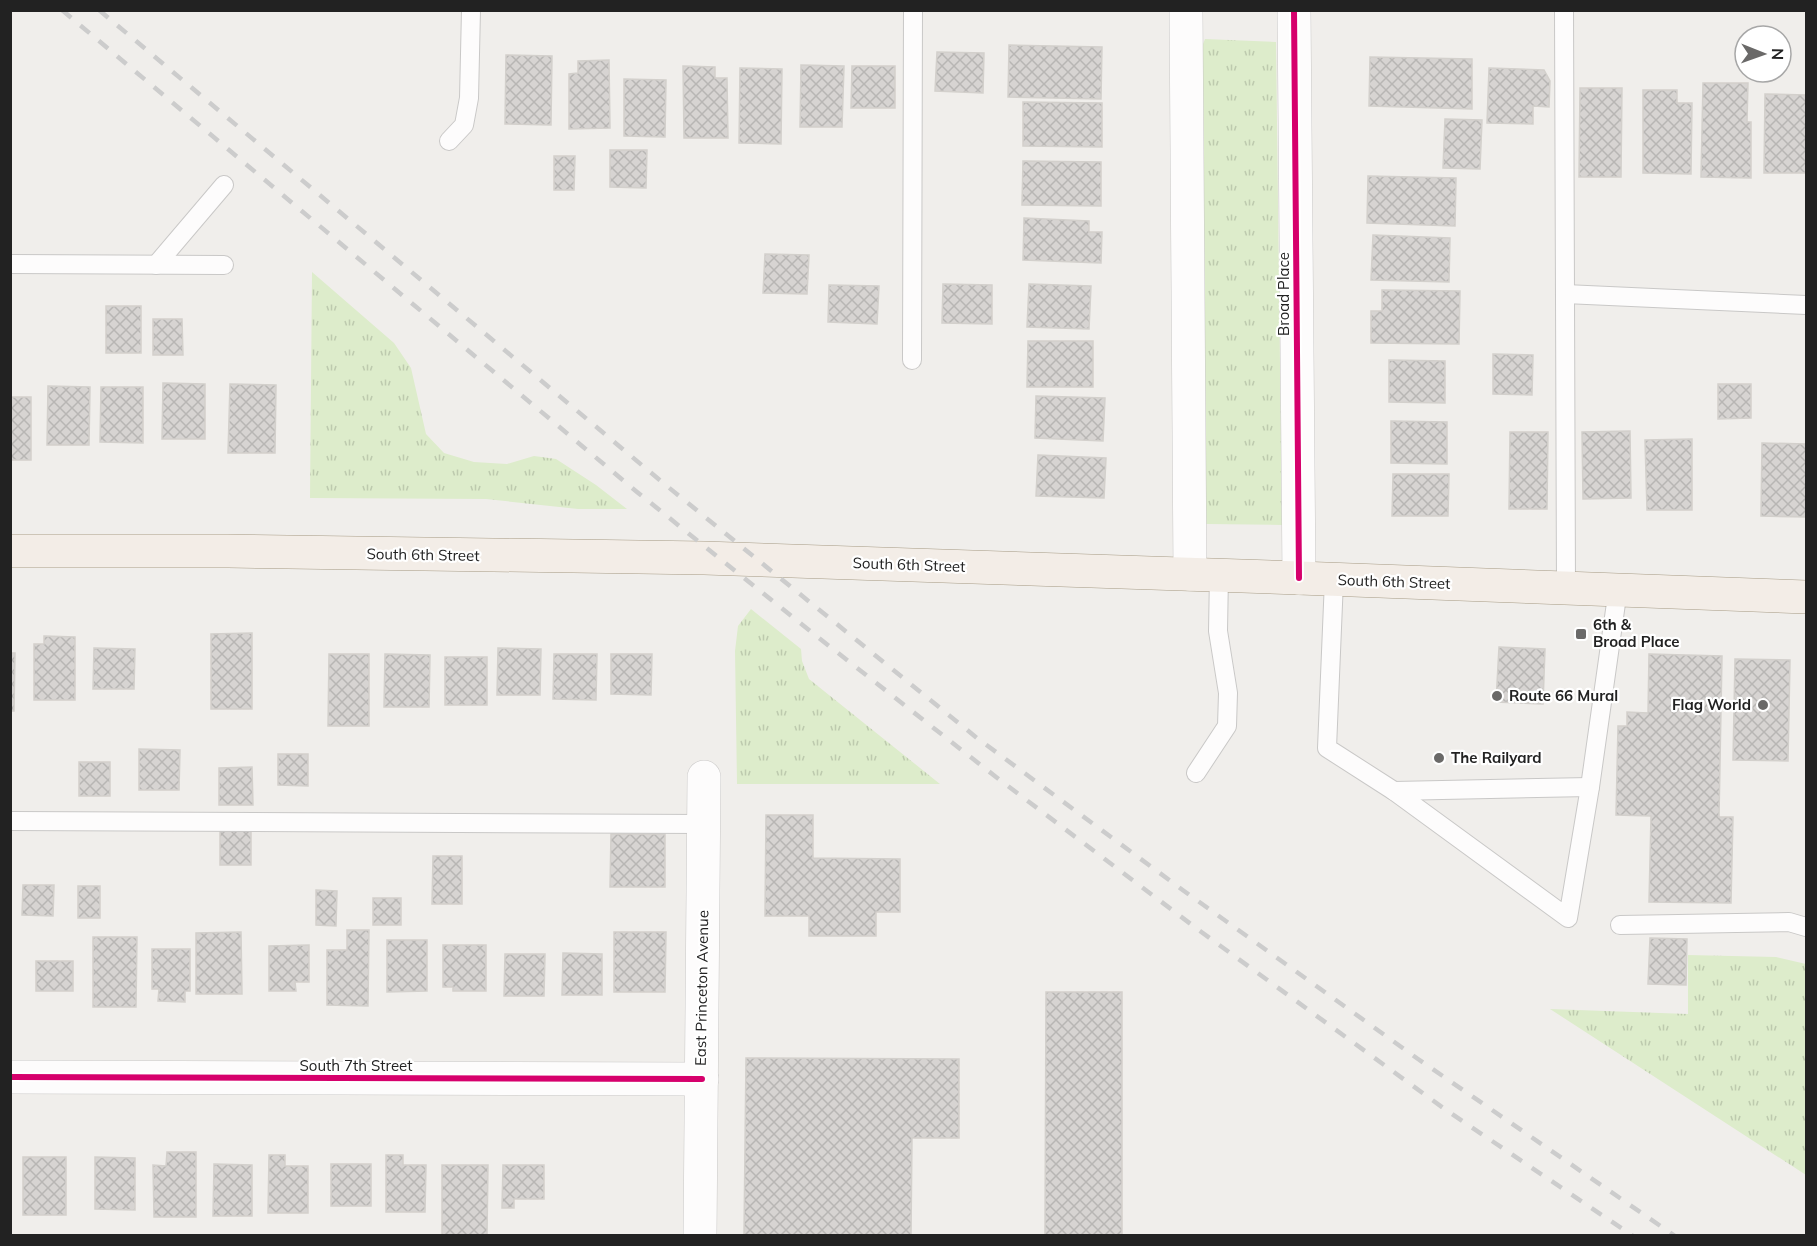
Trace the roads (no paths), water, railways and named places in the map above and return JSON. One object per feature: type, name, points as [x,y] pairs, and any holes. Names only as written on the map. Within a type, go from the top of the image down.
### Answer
[{"type":"main road","name":"South 6th Street","points":[[10,551],[704,558],[1806,597]]},
{"type":"street","points":[[1186,10],[1204,575]]},
{"type":"street","name":"Broad Place","points":[[1294,10],[1299,578]]},
{"type":"street","name":"East Princeton Avenue","points":[[700,1236],[704,777]]},
{"type":"street","name":"South 7th Street","points":[[10,1077],[702,1079]]},
{"type":"lane","points":[[449,141],[464,125],[469,98],[471,10]]},
{"type":"lane","points":[[912,360],[913,10]]},
{"type":"lane","points":[[1564,10],[1566,588]]},
{"type":"lane","points":[[156,265],[224,185]]},
{"type":"lane","points":[[10,264],[224,265]]},
{"type":"lane","points":[[1565,294],[1806,305]]},
{"type":"lane","points":[[1196,774],[1227,726],[1228,693],[1218,631],[1204,575]]},
{"type":"lane","points":[[1334,580],[1328,748],[1395,791],[1568,918],[1590,787],[1618,589]]},
{"type":"lane","points":[[1395,791],[1590,787]]},
{"type":"lane","points":[[10,821],[703,824]]},
{"type":"lane","points":[[1620,925],[1789,922],[1806,927]]},
{"type":"railway","points":[[62,10],[637,492],[996,777],[1200,931],[1446,1110],[1633,1236]]},
{"type":"railway","points":[[99,10],[662,482],[977,738],[1184,891],[1418,1059],[1675,1236]]},
{"type":"place","name":"6th & Broad Place","points":[[1581,634]]},
{"type":"place","name":"Route 66 Mural","points":[[1497,696]]},
{"type":"place","name":"Flag World","points":[[1763,705]]},
{"type":"place","name":"The Railyard","points":[[1439,758]]}]
